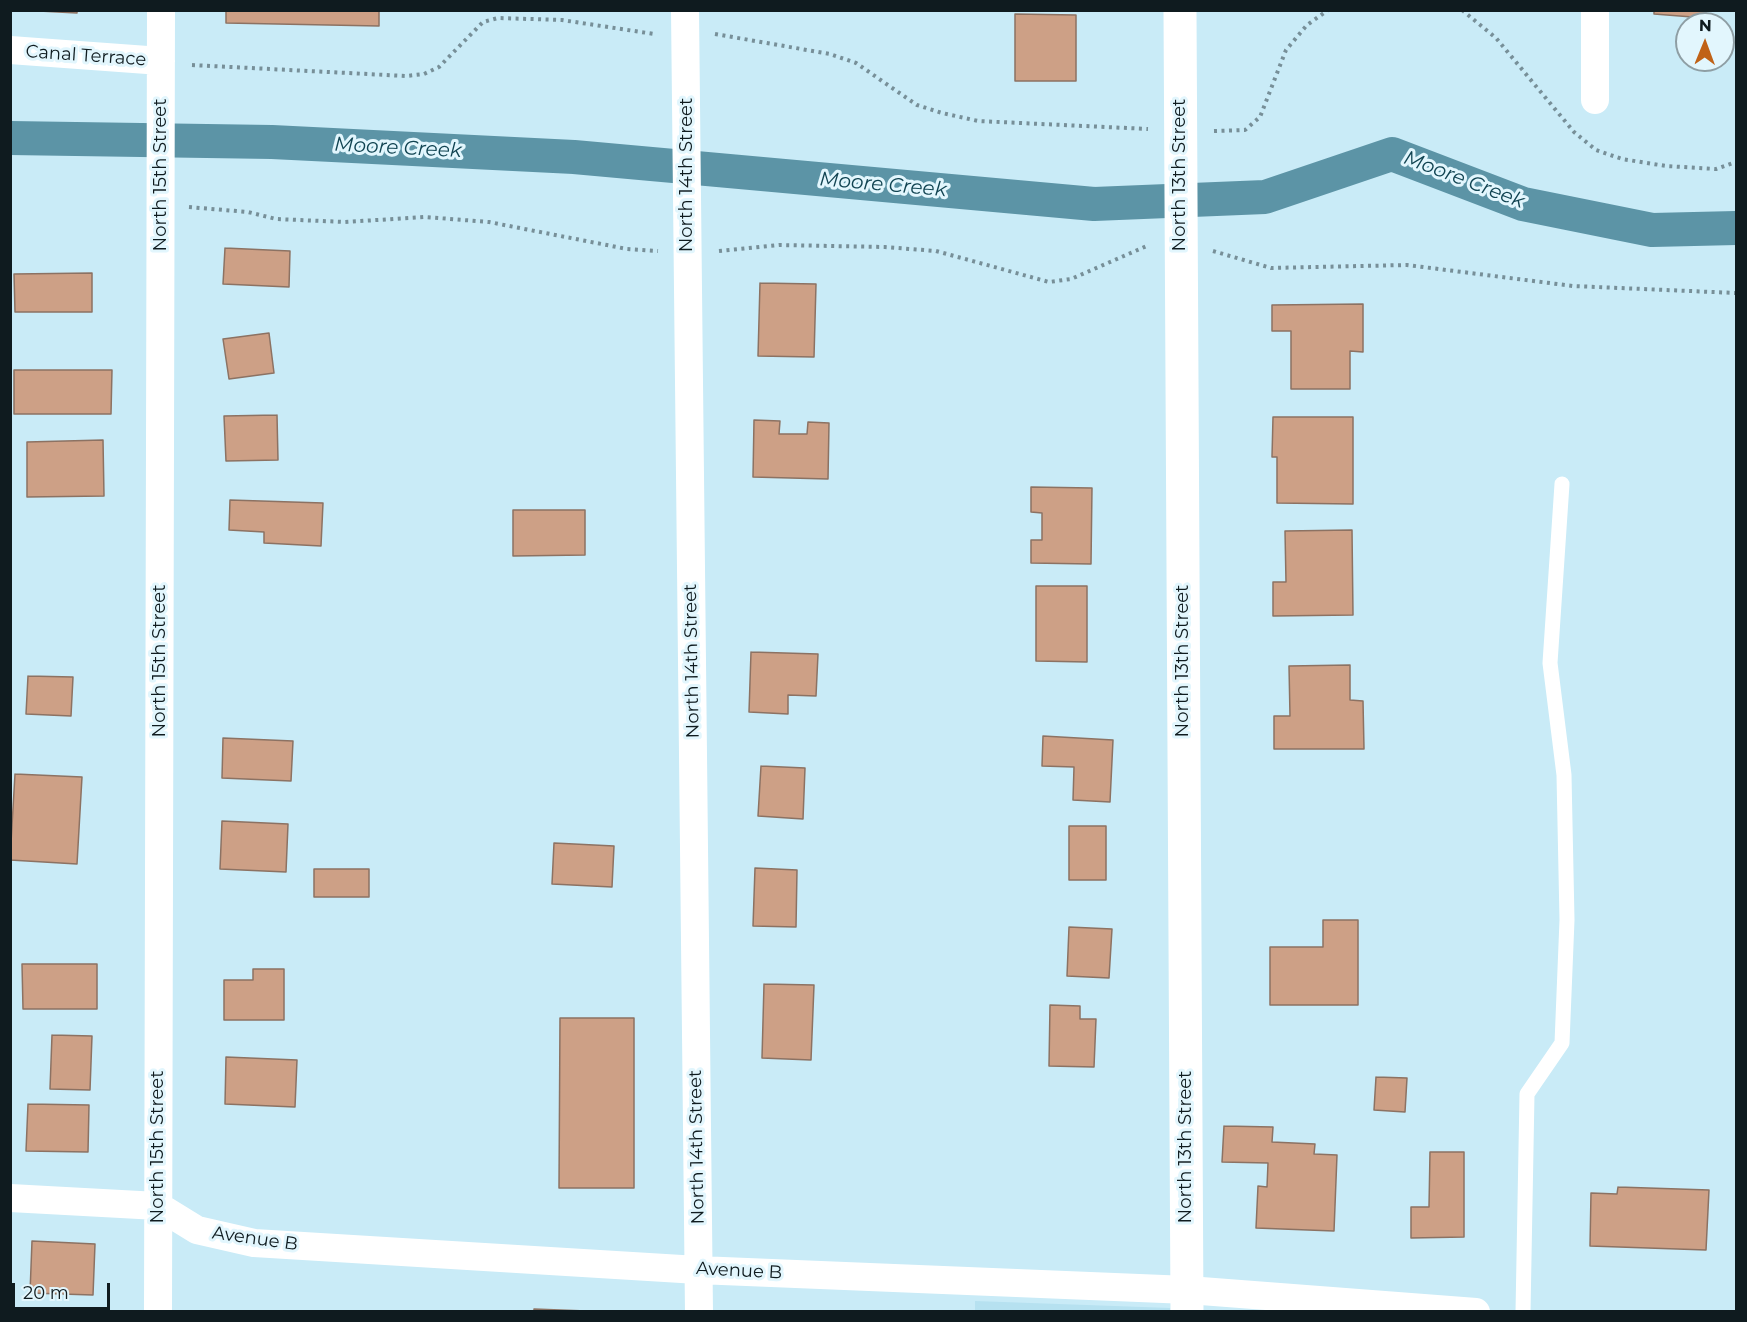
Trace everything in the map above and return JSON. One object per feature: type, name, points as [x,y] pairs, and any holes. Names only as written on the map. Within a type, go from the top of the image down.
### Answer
[{"type":"street","name":"North 15th Street","points":[[158,1311],[161,98],[175,63],[161,10]]},
{"type":"street","name":"North 14th Street","points":[[685,10],[699,1311]]},
{"type":"street","name":"North 13th Street","points":[[1180,10],[1187,1301]]},
{"type":"street","points":[[1594,10],[1595,100]]},
{"type":"street","name":"Canal Terrace","points":[[10,50],[175,63]]},
{"type":"street","name":"Avenue B","points":[[10,1198],[158,1206],[197,1230],[254,1243],[1187,1301],[1476,1311]]},
{"type":"lane","points":[[1523,1311],[1527,1094],[1562,1043],[1567,920],[1564,775],[1550,663],[1562,484]]},
{"type":"path","points":[[1205,130],[1245,130],[1260,117],[1286,50],[1307,25],[1328,10]]},
{"type":"path","points":[[175,63],[406,76],[424,74],[439,67],[483,22],[498,18],[561,20],[660,34]]},
{"type":"path","points":[[709,34],[830,54],[856,63],[917,105],[978,121],[1155,129]]},
{"type":"path","points":[[162,199],[248,212],[276,219],[345,222],[425,217],[489,222],[627,249],[663,251]]},
{"type":"path","points":[[711,251],[779,245],[926,250],[1049,282],[1071,279],[1143,246],[1156,244]]},
{"type":"path","points":[[1204,251],[1226,253],[1271,268],[1407,266],[1573,286],[1737,292]]},
{"type":"shaded area","points":[[975,1301],[1170,1308],[1170,1311],[975,1311]]},
{"type":"building","points":[[20,10],[77,10],[77,13]]},
{"type":"building","points":[[226,10],[379,10],[379,26],[226,23]]},
{"type":"building","points":[[1654,10],[1706,10],[1706,12],[1675,12],[1675,16],[1654,14]]},
{"type":"building","points":[[1015,14],[1076,15],[1076,81],[1015,81]]},
{"type":"building","points":[[225,248],[290,251],[289,287],[223,284]]},
{"type":"building","points":[[92,273],[92,312],[15,312],[14,274]]},
{"type":"building","points":[[760,283],[816,284],[814,357],[758,356]]},
{"type":"building","points":[[1363,304],[1363,352],[1350,351],[1350,389],[1291,389],[1291,331],[1272,331],[1272,305]]},
{"type":"building","points":[[269,333],[274,373],[229,379],[223,339]]},
{"type":"building","points":[[14,370],[112,370],[111,414],[14,414]]},
{"type":"building","points":[[277,415],[278,460],[226,461],[224,416]]},
{"type":"building","points":[[1273,417],[1353,417],[1353,504],[1277,503],[1277,457],[1272,457]]},
{"type":"building","points":[[754,420],[780,421],[779,434],[807,434],[808,422],[829,423],[828,479],[753,477]]},
{"type":"building","points":[[103,440],[104,496],[27,497],[27,442]]},
{"type":"building","points":[[1031,487],[1092,488],[1091,564],[1031,563],[1031,540],[1042,540],[1042,513],[1031,512]]},
{"type":"building","points":[[230,500],[323,503],[321,546],[264,543],[264,532],[229,530]]},
{"type":"building","points":[[513,510],[585,510],[585,555],[513,556]]},
{"type":"building","points":[[1352,530],[1353,615],[1273,616],[1273,582],[1286,582],[1285,531]]},
{"type":"building","points":[[1036,586],[1087,586],[1087,662],[1036,661]]},
{"type":"building","points":[[751,652],[818,654],[816,696],[788,695],[788,714],[749,712]]},
{"type":"building","points":[[1350,665],[1350,700],[1363,701],[1364,749],[1274,749],[1274,716],[1290,716],[1289,666]]},
{"type":"building","points":[[28,676],[73,677],[71,716],[26,714]]},
{"type":"building","points":[[1043,736],[1113,740],[1110,802],[1073,800],[1074,767],[1042,766]]},
{"type":"building","points":[[223,738],[293,741],[291,781],[222,778]]},
{"type":"building","points":[[761,766],[805,768],[803,819],[758,816]]},
{"type":"building","points":[[15,774],[82,777],[77,864],[10,860]]},
{"type":"building","points":[[222,821],[288,824],[286,872],[220,869]]},
{"type":"building","points":[[1069,826],[1106,826],[1106,880],[1069,880]]},
{"type":"building","points":[[554,843],[614,846],[612,887],[552,884]]},
{"type":"building","points":[[755,868],[797,870],[796,927],[753,926]]},
{"type":"building","points":[[314,869],[369,869],[369,897],[314,897]]},
{"type":"building","points":[[1323,920],[1358,920],[1358,1005],[1270,1005],[1270,947],[1323,947]]},
{"type":"building","points":[[1069,927],[1112,929],[1109,978],[1067,976]]},
{"type":"building","points":[[22,964],[97,964],[97,1009],[23,1009]]},
{"type":"building","points":[[253,969],[284,969],[284,1020],[224,1020],[224,980],[253,980]]},
{"type":"building","points":[[764,984],[814,985],[811,1060],[762,1058]]},
{"type":"building","points":[[1050,1005],[1080,1006],[1080,1019],[1096,1019],[1094,1067],[1049,1066]]},
{"type":"building","points":[[560,1018],[634,1018],[634,1188],[559,1188]]},
{"type":"building","points":[[52,1035],[92,1036],[90,1090],[50,1089]]},
{"type":"building","points":[[226,1057],[297,1060],[295,1107],[225,1104]]},
{"type":"building","points":[[1376,1077],[1407,1078],[1405,1112],[1374,1110]]},
{"type":"building","points":[[28,1104],[89,1105],[88,1152],[26,1151]]},
{"type":"building","points":[[1224,1126],[1273,1127],[1272,1142],[1315,1144],[1314,1154],[1337,1155],[1334,1231],[1256,1228],[1258,1186],[1267,1187],[1268,1163],[1222,1162]]},
{"type":"building","points":[[1430,1152],[1464,1152],[1464,1237],[1411,1238],[1411,1207],[1429,1207]]},
{"type":"building","points":[[1618,1187],[1709,1190],[1706,1250],[1590,1246],[1591,1193],[1617,1194]]},
{"type":"building","points":[[32,1241],[95,1244],[93,1295],[30,1293]]},
{"type":"building","points":[[534,1309],[613,1312],[534,1312]]},
{"type":"waterway","name":"Moore Creek","points":[[10,138],[272,142],[574,157],[1094,204],[1265,197],[1392,154],[1523,204],[1652,230],[1736,228]]}]
